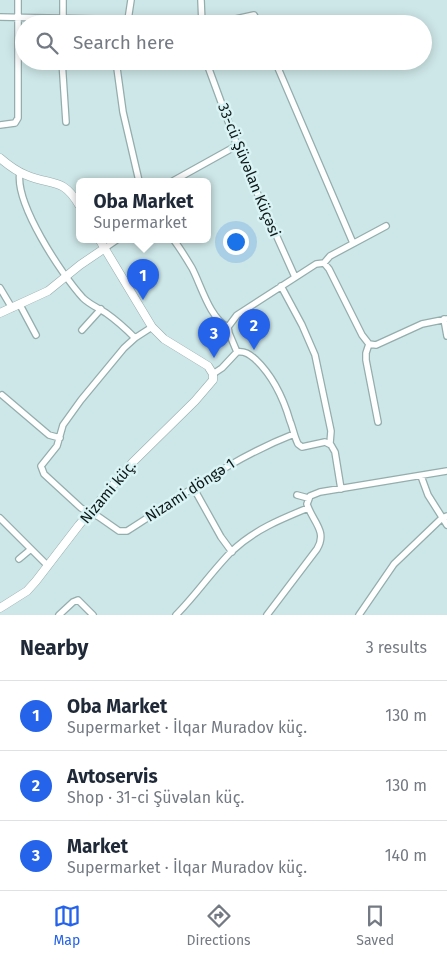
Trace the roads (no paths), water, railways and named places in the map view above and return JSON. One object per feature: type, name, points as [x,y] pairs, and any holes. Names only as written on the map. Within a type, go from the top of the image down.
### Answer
[{"type":"street","points":[[18,0],[19,15]]},
{"type":"street","points":[[63,0],[63,15]]},
{"type":"street","points":[[129,15],[131,0]]},
{"type":"street","points":[[202,0],[202,15]]},
{"type":"street","points":[[0,18],[15,18]]},
{"type":"street","points":[[0,125],[15,124],[18,118],[18,70]]},
{"type":"street","points":[[63,70],[66,122]]},
{"type":"street","points":[[117,70],[124,117],[139,178]]},
{"type":"street","name":"33-cü Şüvəlan Küçəsi","points":[[209,70],[236,146],[295,276]]},
{"type":"street","points":[[280,70],[353,243]]},
{"type":"street","points":[[178,178],[236,146]]},
{"type":"street","points":[[2,163],[20,172],[64,187],[76,200]]},
{"type":"street","points":[[20,172],[21,191],[30,215],[50,253],[85,299],[101,309],[135,338]]},
{"type":"street","points":[[228,327],[237,315],[295,276],[316,264],[324,263],[330,256],[386,226]]},
{"type":"street","points":[[102,243],[152,327],[164,339],[204,363],[214,374],[238,352],[244,351],[262,366],[272,378],[286,409],[298,444],[302,446],[325,442],[330,443]]},
{"type":"street","points":[[0,313],[48,290],[112,243]]},
{"type":"street","points":[[176,243],[191,266],[208,302],[221,322],[228,327],[238,352]]},
{"type":"street","points":[[324,263],[328,267],[369,344],[376,345],[422,324],[446,319],[447,336]]},
{"type":"street","points":[[281,286],[302,325],[315,355],[331,431],[330,443],[335,452],[341,489]]},
{"type":"street","points":[[0,288],[12,308]]},
{"type":"street","points":[[20,305],[36,335]]},
{"type":"street","points":[[82,330],[101,309]]},
{"type":"street","points":[[90,513],[81,508],[42,470],[41,466],[57,446],[62,425],[81,400],[120,353],[135,338],[152,327]]},
{"type":"street","points":[[369,344],[366,360],[378,422]]},
{"type":"street","name":"Nizami küç.","points":[[0,608],[27,591],[133,462],[209,386],[214,374]]},
{"type":"street","points":[[2,395],[50,435],[60,438]]},
{"type":"street","name":"Nizami döngə 1","points":[[90,513],[119,531],[127,531],[221,469],[257,450],[294,434]]},
{"type":"street","points":[[308,498],[315,493],[447,471]]},
{"type":"street","points":[[421,476],[428,495],[444,517],[447,525]]},
{"type":"street","points":[[193,487],[221,537],[232,552]]},
{"type":"street","points":[[297,495],[308,498]]},
{"type":"street","points":[[267,615],[321,541],[320,532],[308,508],[308,498]]},
{"type":"street","points":[[176,615],[232,552],[264,528],[285,516],[308,508]]},
{"type":"street","points":[[359,615],[394,564],[444,517]]},
{"type":"street","points":[[0,518],[48,566]]},
{"type":"street","points":[[19,559],[31,549]]},
{"type":"street","points":[[58,615],[78,600],[93,615]]},
{"type":"place","name":"Oba Market","points":[[143,300]]},
{"type":"place","name":"Avtoservis","points":[[254,350]]},
{"type":"place","name":"Market","points":[[214,358]]}]
